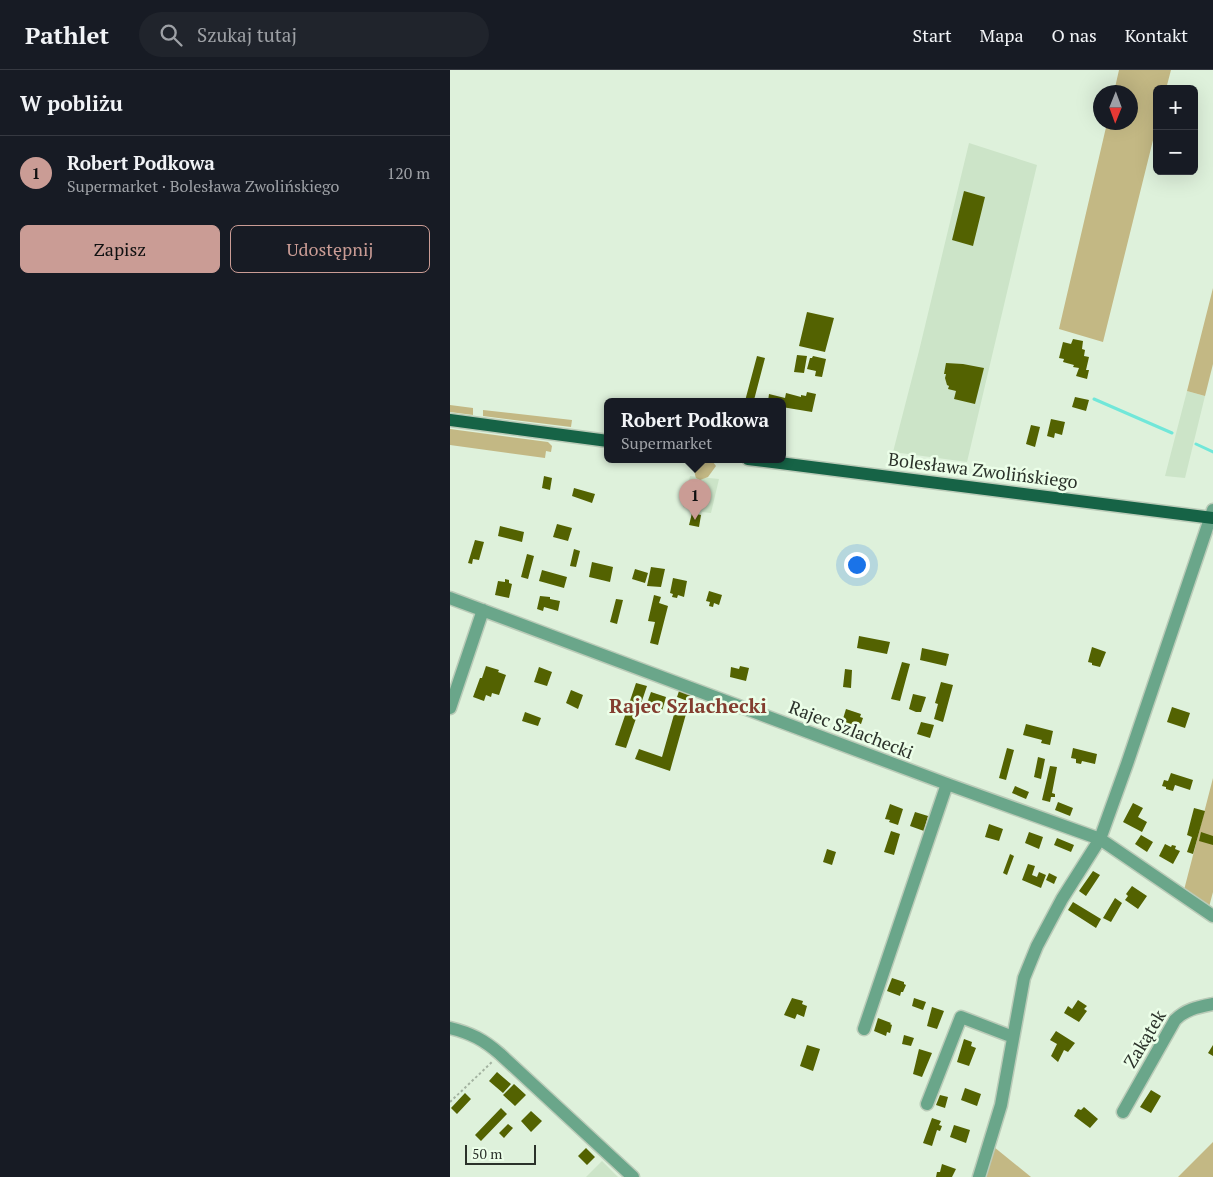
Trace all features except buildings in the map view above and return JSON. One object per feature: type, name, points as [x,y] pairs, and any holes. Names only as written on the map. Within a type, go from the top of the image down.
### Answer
[{"type":"main road","points":[[450,420],[604,440]]},
{"type":"main road","name":"Bolesława Zwolińskiego","points":[[781,463],[1212,515]]},
{"type":"street","points":[[979,1177],[1001,1104],[1024,978],[1037,946],[1062,899],[1100,839],[1212,515]]},
{"type":"street","name":"Rajec Szlachecki","points":[[450,598],[947,784],[1100,839],[1213,916]]},
{"type":"street","points":[[450,708],[483,610]]},
{"type":"street","points":[[864,1029],[947,784]]},
{"type":"street","name":"Zakątek","points":[[1123,1112],[1175,1020],[1190,1010],[1213,1004]]},
{"type":"street","points":[[926,1104],[961,1017],[1012,1037]]},
{"type":"street","points":[[450,1028],[465,1032],[484,1041],[500,1054],[633,1177]]},
{"type":"path","points":[[450,1102],[500,1054]]},
{"type":"shaded area","points":[[1119,70],[1171,70],[1167,85],[1153,85],[1153,140],[1103,342],[1059,329],[1105,130],[1138,130],[1138,85],[1116,85]]},
{"type":"shaded area","points":[[969,143],[1037,165],[967,462],[893,452]]},
{"type":"shaded area","points":[[1213,288],[1213,364],[1205,396],[1187,391]]},
{"type":"shaded area","points":[[1187,391],[1205,396],[1185,478],[1165,476]]},
{"type":"shaded area","points":[[450,405],[473,408],[473,415],[450,412]]},
{"type":"shaded area","points":[[483,410],[572,420],[571,427],[483,416]]},
{"type":"shaded area","points":[[450,429],[548,442],[552,446],[551,452],[546,451],[545,458],[450,445]]},
{"type":"shaded area","points":[[714,463],[716,466],[708,477],[700,480],[696,478],[694,471],[696,464]]},
{"type":"shaded area","points":[[690,476],[719,479],[711,513],[702,512],[701,515],[692,513],[692,509],[683,507]]},
{"type":"shaded area","points":[[1213,778],[1213,892],[1209,907],[1184,890]]},
{"type":"shaded area","points":[[1213,1142],[1213,1177],[1178,1177]]},
{"type":"shaded area","points":[[994,1147],[1031,1177],[984,1177]]},
{"type":"shaded area","points":[[602,1161],[618,1177],[586,1177]]},
{"type":"waterway","points":[[1094,399],[1172,433]]},
{"type":"waterway","points":[[1196,444],[1213,452]]},
{"type":"place","name":"Robert Podkowa","points":[[695,520]]},
{"type":"district","name":"Rajec Szlachecki","points":[[688,706]]}]
